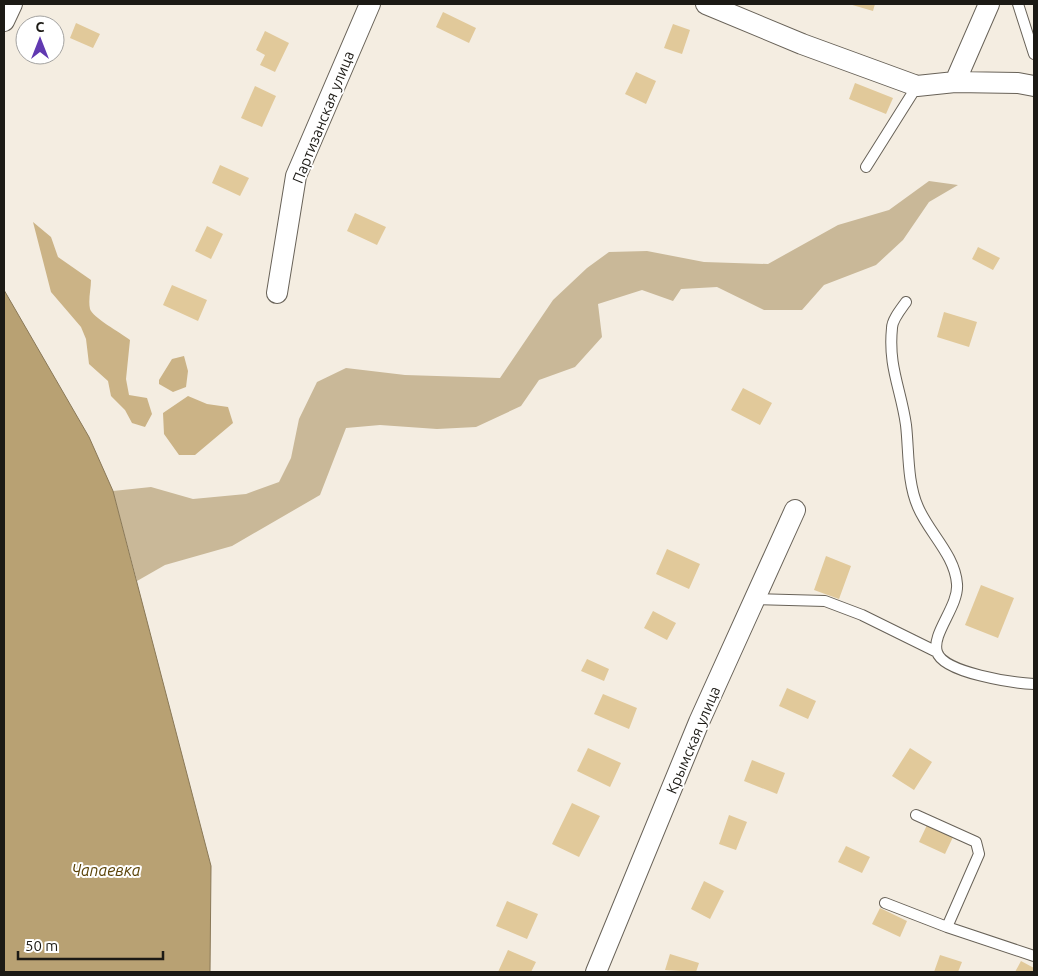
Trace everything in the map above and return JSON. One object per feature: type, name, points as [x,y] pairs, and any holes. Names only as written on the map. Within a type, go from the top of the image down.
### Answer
[{"type":"street","points":[[4,21],[12,4]]},
{"type":"street","name":"Партизанская улица","points":[[277,293],[296,176],[370,4]]},
{"type":"street","points":[[706,4],[802,44],[917,86],[955,82],[1018,83],[1034,86]]},
{"type":"street","points":[[955,82],[989,4]]},
{"type":"street","name":"Крымская улица","points":[[596,972],[699,722],[795,510]]},
{"type":"lane","points":[[1018,4],[1034,54]]},
{"type":"lane","points":[[866,167],[917,86]]},
{"type":"lane","points":[[906,302],[892,326],[891,363],[905,423],[911,475],[917,505],[927,526],[941,544],[953,568],[958,585],[954,603],[937,640],[937,652]]},
{"type":"lane","points":[[755,599],[825,602],[862,615],[937,652],[945,664],[1005,682],[1034,684]]},
{"type":"lane","points":[[916,815],[976,842],[978,854],[947,927]]},
{"type":"lane","points":[[885,903],[947,927],[1034,956]]},
{"type":"shaded area","points":[[929,181],[958,185],[929,202],[903,240],[876,265],[824,285],[802,310],[764,310],[717,287],[681,289],[673,301],[642,290],[598,304],[602,337],[575,367],[539,380],[521,406],[476,427],[437,429],[380,425],[346,428],[320,495],[232,546],[165,565],[137,581],[113,491],[151,487],[193,499],[246,494],[279,482],[291,458],[299,419],[317,382],[346,368],[405,375],[500,378],[553,300],[587,268],[609,252],[647,251],[704,262],[768,264],[838,225],[889,210]]},
{"type":"shaded area","points":[[33,222],[51,237],[58,257],[91,280],[89,302],[92,312],[130,340],[126,379],[129,395],[147,398],[152,414],[145,427],[132,423],[125,410],[111,396],[108,381],[89,364],[86,339],[81,327],[51,292]]},
{"type":"shaded area","points":[[184,356],[188,371],[186,387],[173,392],[159,384],[159,380],[172,359]]},
{"type":"shaded area","points":[[188,396],[207,404],[228,407],[233,423],[195,455],[179,455],[164,434],[163,413]]},
{"type":"water","name":"Чапаевка","points":[[4,290],[89,437],[113,491],[211,866],[210,972],[4,972]]},
{"type":"building","points":[[849,4],[875,4],[873,11]]},
{"type":"building","points":[[443,12],[476,28],[469,43],[436,27]]},
{"type":"building","points":[[76,23],[100,34],[93,48],[70,38]]},
{"type":"building","points":[[673,24],[690,30],[682,54],[664,48]]},
{"type":"building","points":[[265,31],[289,43],[275,72],[260,65],[265,55],[256,50]]},
{"type":"building","points":[[636,72],[656,81],[646,104],[625,94]]},
{"type":"building","points":[[855,83],[893,98],[886,114],[849,99]]},
{"type":"building","points":[[255,86],[276,96],[262,127],[241,118]]},
{"type":"building","points":[[220,165],[249,178],[240,196],[212,183]]},
{"type":"building","points":[[355,213],[386,227],[377,245],[347,231]]},
{"type":"building","points":[[207,226],[223,234],[211,259],[195,251]]},
{"type":"building","points":[[978,247],[1000,258],[993,270],[972,259]]},
{"type":"building","points":[[172,285],[207,300],[198,321],[163,305]]},
{"type":"building","points":[[944,312],[977,322],[969,347],[937,337]]},
{"type":"building","points":[[743,388],[772,403],[760,425],[731,410]]},
{"type":"building","points":[[667,549],[700,564],[689,589],[656,574]]},
{"type":"building","points":[[826,556],[851,566],[839,599],[814,590]]},
{"type":"building","points":[[981,585],[1014,598],[998,638],[965,625]]},
{"type":"building","points":[[653,611],[676,623],[667,640],[644,628]]},
{"type":"building","points":[[587,659],[609,669],[604,681],[581,671]]},
{"type":"building","points":[[787,688],[816,701],[808,719],[779,706]]},
{"type":"building","points":[[603,694],[637,708],[629,729],[594,714]]},
{"type":"building","points":[[588,748],[621,763],[610,787],[577,771]]},
{"type":"building","points":[[910,748],[932,762],[914,790],[892,776]]},
{"type":"building","points":[[752,760],[785,773],[777,794],[744,781]]},
{"type":"building","points":[[572,803],[600,816],[579,857],[552,844]]},
{"type":"building","points":[[729,815],[747,822],[736,850],[719,844]]},
{"type":"building","points":[[927,825],[953,837],[945,854],[919,842]]},
{"type":"building","points":[[846,846],[870,857],[862,873],[838,862]]},
{"type":"building","points":[[704,881],[724,891],[710,919],[691,909]]},
{"type":"building","points":[[507,901],[538,914],[527,939],[496,926]]},
{"type":"building","points":[[880,908],[907,921],[900,937],[872,924]]},
{"type":"building","points":[[508,950],[536,962],[531,972],[498,972]]},
{"type":"building","points":[[670,954],[699,963],[696,972],[665,970]]},
{"type":"building","points":[[940,955],[962,962],[958,972],[934,972]]},
{"type":"building","points":[[1021,961],[1034,968],[1034,972],[1015,972]]}]
